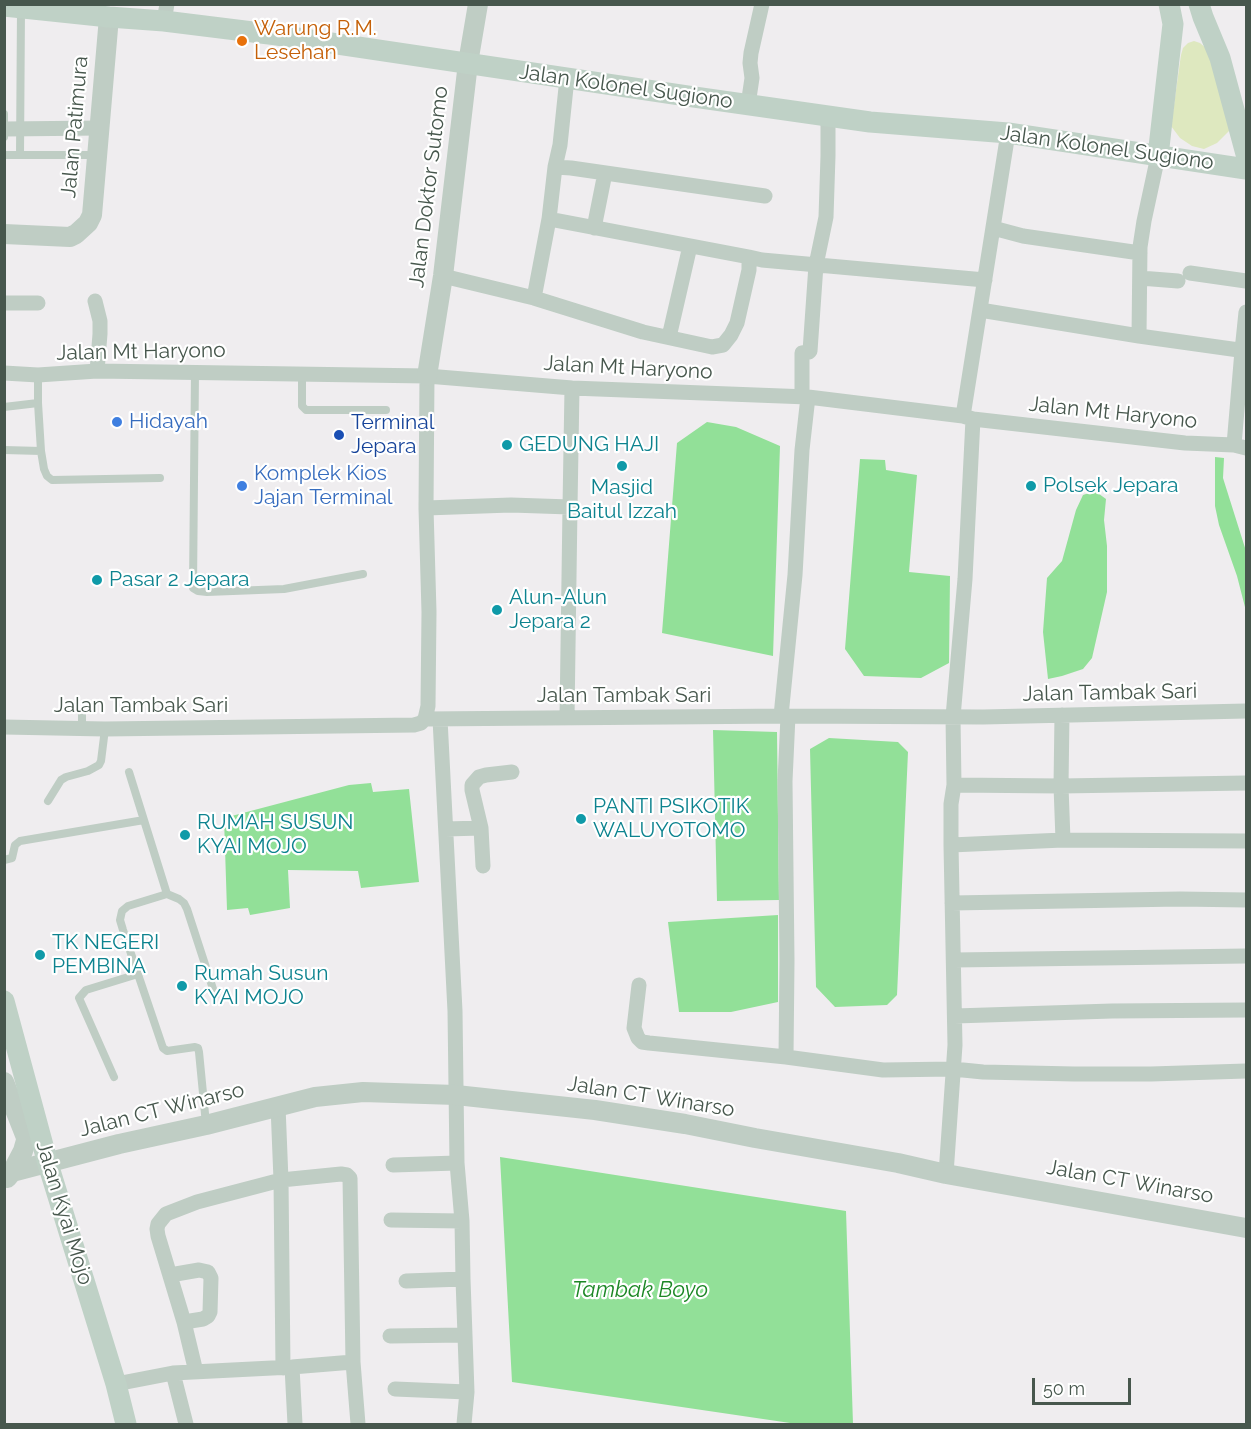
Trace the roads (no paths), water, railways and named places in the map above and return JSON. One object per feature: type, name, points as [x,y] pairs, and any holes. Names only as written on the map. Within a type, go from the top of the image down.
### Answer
[{"type":"main road","name":"Jalan Kolonel Sugiono","points":[[15,6],[109,17],[165,13],[277,35],[748,105],[870,122],[1008,133],[1246,169]]},
{"type":"main road","points":[[1158,156],[1171,14],[1201,11],[1220,58],[1246,154]]},
{"type":"main road","name":"Jalan Kyai Mojo","points":[[4,1001],[48,1164],[116,1384],[126,1425]]},
{"type":"street","name":"Jalan Doktor Sutomo","points":[[427,376],[443,276],[468,63],[478,4]]},
{"type":"street","points":[[748,105],[752,78],[751,53],[762,4]]},
{"type":"street","name":"Jalan Patimura","points":[[4,234],[70,237],[85,227],[92,215],[109,17]]},
{"type":"street","points":[[534,298],[549,219],[567,78]]},
{"type":"street","points":[[786,1056],[784,716],[805,397],[802,354],[810,351],[816,265],[826,217],[828,116]]},
{"type":"street","points":[[13,129],[100,129]]},
{"type":"street","points":[[946,1173],[955,1016],[951,844],[951,804],[954,785],[953,717],[965,579],[968,417],[980,310],[1008,133]]},
{"type":"street","points":[[1139,336],[1140,252],[1144,220],[1158,156]]},
{"type":"street","points":[[555,167],[765,196]]},
{"type":"street","points":[[594,228],[605,173]]},
{"type":"street","points":[[549,219],[762,260],[985,280]]},
{"type":"street","points":[[993,228],[1023,236],[1140,252]]},
{"type":"street","points":[[669,338],[690,246]]},
{"type":"street","points":[[443,276],[534,298],[643,332],[712,347],[723,345],[737,323],[749,270],[749,257]]},
{"type":"street","points":[[1140,278],[1184,277],[1246,280]]},
{"type":"street","points":[[95,301],[100,321],[97,371]]},
{"type":"street","points":[[4,303],[38,303]]},
{"type":"street","points":[[980,310],[1244,351]]},
{"type":"street","points":[[1240,447],[1246,312]]},
{"type":"street","name":"Jalan Mt Haryono","points":[[4,373],[38,375],[97,371],[427,376],[572,388],[805,397],[1185,443],[1240,447]]},
{"type":"street","points":[[427,376],[428,706],[433,719],[446,829],[455,1011],[457,1163],[462,1221],[467,1392],[464,1425]]},
{"type":"street","points":[[567,718],[572,388]]},
{"type":"street","points":[[426,507],[511,505],[570,507]]},
{"type":"street","name":"Jalan Tambak Sari","points":[[4,727],[82,722],[105,729],[414,725],[433,719],[953,717],[1246,711]]},
{"type":"street","points":[[1062,715],[1063,840]]},
{"type":"street","points":[[483,866],[481,828],[472,785],[479,777],[512,771]]},
{"type":"street","points":[[954,785],[1246,783]]},
{"type":"street","points":[[446,829],[481,828]]},
{"type":"street","points":[[951,844],[1063,840],[1246,841]]},
{"type":"street","points":[[952,903],[1246,900]]},
{"type":"street","points":[[954,960],[1246,956]]},
{"type":"street","points":[[639,985],[634,1028],[642,1042],[786,1056],[883,1070],[1074,1074],[1246,1071]]},
{"type":"street","points":[[955,1016],[1246,1010]]},
{"type":"street","points":[[5,1084],[27,1140]]},
{"type":"street","name":"Jalan CT Winarso","points":[[8,1176],[119,1144],[206,1125],[315,1097],[363,1092],[456,1095],[595,1110],[662,1121],[1246,1228]]},
{"type":"street","points":[[278,1106],[287,1367],[295,1425]]},
{"type":"street","points":[[8,1176],[18,1162],[27,1140],[34,1112]]},
{"type":"street","points":[[393,1165],[457,1163]]},
{"type":"street","points":[[196,1372],[184,1322],[160,1245],[158,1224],[166,1214],[197,1202],[281,1180],[347,1175],[350,1178],[353,1362],[358,1425]]},
{"type":"street","points":[[392,1220],[462,1221]]},
{"type":"street","points":[[170,1275],[200,1270],[208,1272],[211,1278],[208,1316],[184,1322]]},
{"type":"street","points":[[406,1281],[463,1279]]},
{"type":"street","points":[[390,1336],[465,1335]]},
{"type":"street","points":[[116,1384],[173,1373],[353,1362]]},
{"type":"street","points":[[173,1373],[186,1425]]},
{"type":"street","points":[[395,1389],[467,1392]]},
{"type":"lane","points":[[4,137],[13,129],[15,6]]},
{"type":"lane","points":[[4,114],[13,129],[20,155]]},
{"type":"lane","points":[[4,154],[97,155]]},
{"type":"lane","points":[[195,372],[193,588],[207,592],[284,590],[363,574]]},
{"type":"lane","points":[[302,373],[303,406],[306,410],[386,410]]},
{"type":"lane","points":[[38,375],[41,451],[47,476],[52,480],[160,478]]},
{"type":"lane","points":[[4,407],[38,403]]},
{"type":"lane","points":[[4,450],[41,451]]},
{"type":"lane","points":[[48,801],[61,780],[99,765],[105,729]]},
{"type":"lane","points":[[129,772],[167,894]]},
{"type":"lane","points":[[4,861],[12,858],[15,844],[20,841],[144,820]]},
{"type":"lane","points":[[206,1125],[198,1048],[167,1051],[162,1048],[120,920],[122,911],[128,906],[167,894],[184,903],[215,995]]},
{"type":"lane","points":[[114,1077],[79,998],[86,990],[138,974]]},
{"type":"water","points":[[707,422],[736,427],[780,446],[773,656],[662,633],[677,443]]},
{"type":"water","points":[[1215,457],[1224,458],[1223,478],[1246,551],[1246,611],[1215,506]]},
{"type":"water","points":[[860,459],[885,460],[886,470],[917,475],[909,572],[950,576],[949,663],[921,678],[864,676],[845,649]]},
{"type":"water","points":[[1095,491],[1106,499],[1104,520],[1107,546],[1107,592],[1092,658],[1083,669],[1048,679],[1043,632],[1047,578],[1062,561],[1076,510],[1083,495]]},
{"type":"water","points":[[713,730],[777,732],[779,900],[717,901]]},
{"type":"water","points":[[829,738],[898,742],[908,752],[897,995],[887,1005],[835,1007],[816,987],[810,749]]},
{"type":"water","points":[[371,783],[373,792],[409,789],[419,882],[361,888],[358,871],[288,870],[290,908],[250,915],[248,908],[227,910],[224,818],[349,785]]},
{"type":"water","points":[[778,915],[778,1002],[731,1012],[679,1012],[668,922]]},
{"type":"water","name":"Tambak Boyo","points":[[500,1157],[846,1211],[853,1424],[797,1424],[512,1382]]},
{"type":"place","name":"Warung R.M. Lesehan","points":[[242,41]]},
{"type":"place","name":"Hidayah","points":[[117,422]]},
{"type":"place","name":"Terminal Jepara","points":[[339,435]]},
{"type":"place","name":"GEDUNG HAJI","points":[[507,445]]},
{"type":"place","name":"Masjid Baitul Izzah","points":[[622,466]]},
{"type":"place","name":"Komplek Kios Jajan Terminal","points":[[242,486]]},
{"type":"place","name":"Polsek Jepara","points":[[1031,486]]},
{"type":"place","name":"Pasar 2 Jepara","points":[[97,580]]},
{"type":"place","name":"Alun-Alun Jepara 2","points":[[497,610]]},
{"type":"place","name":"PANTI PSIKOTIK WALUYOTOMO","points":[[581,819]]},
{"type":"place","name":"RUMAH SUSUN KYAI MOJO","points":[[185,835]]},
{"type":"place","name":"TK NEGERI PEMBINA","points":[[40,955]]},
{"type":"place","name":"Rumah Susun KYAI MOJO","points":[[182,986]]}]
